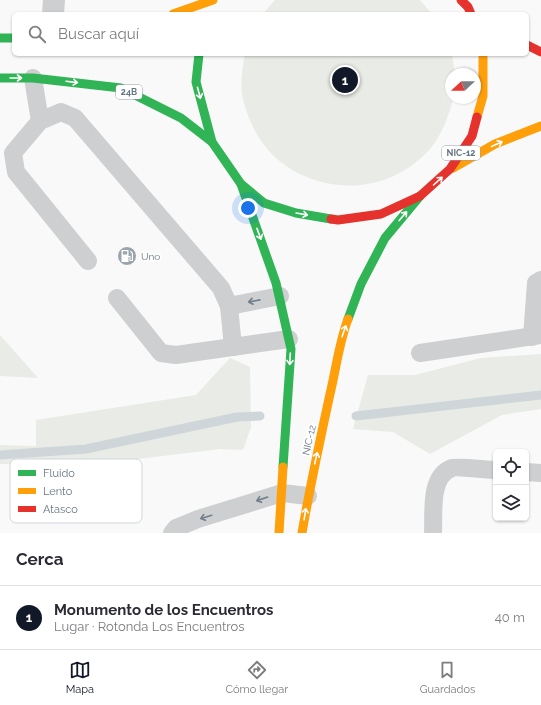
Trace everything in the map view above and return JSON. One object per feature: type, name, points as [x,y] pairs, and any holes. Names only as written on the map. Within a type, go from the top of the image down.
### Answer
[{"type":"main road","points":[[181,12],[215,2]]},
{"type":"main road","points":[[0,38],[12,38]]},
{"type":"main road","points":[[529,46],[541,52]]},
{"type":"main road","name":"NIC-12","points":[[199,56],[196,82],[212,142],[241,184],[264,203],[296,213],[338,220],[381,214],[420,196]]},
{"type":"main road","name":"NIC-12","points":[[302,533],[308,496],[342,336],[361,284],[385,238],[420,196],[450,169],[472,136],[483,96],[483,56]]},
{"type":"main road","name":"24B","points":[[0,78],[33,78],[121,88],[181,118],[212,142]]},
{"type":"main road","points":[[450,169],[496,144],[541,126]]},
{"type":"main road","points":[[241,184],[280,296],[291,349],[279,533]]},
{"type":"street","points":[[53,12],[54,0]]},
{"type":"lane","points":[[33,78],[40,121]]},
{"type":"lane","points":[[88,261],[16,172],[13,153],[40,121],[61,112],[75,118],[221,288],[229,306],[233,347]]},
{"type":"lane","points":[[420,353],[537,336],[536,283],[541,280]]},
{"type":"lane","points":[[229,306],[280,296]]},
{"type":"lane","points":[[117,298],[161,353],[176,355],[289,339]]},
{"type":"lane","points":[[433,533],[435,490],[440,476],[453,467],[493,470]]},
{"type":"lane","points":[[529,472],[541,473]]},
{"type":"lane","points":[[172,533],[176,528],[198,519],[282,493],[308,496]]},
{"type":"shaded area","points":[[275,0],[420,0],[430,12],[265,12]]},
{"type":"shaded area","points":[[245,56],[452,56],[454,68],[445,68],[445,104],[452,104],[441,132],[430,149],[416,162],[400,173],[383,180],[348,186],[330,184],[312,179],[294,171],[282,163],[268,150],[251,124],[243,99],[242,76]]},
{"type":"shaded area","points":[[0,335],[38,378],[0,376]]},
{"type":"shaded area","points":[[541,354],[541,409],[502,415],[430,454],[393,432],[353,429],[368,375],[415,375],[481,358]]},
{"type":"shaded area","points":[[230,358],[250,367],[251,427],[243,450],[220,449],[138,459],[10,459],[10,464],[0,464],[0,445],[36,446],[36,420],[196,395]]},
{"type":"waterway","points":[[356,416],[541,395]]},
{"type":"waterway","points":[[0,455],[86,449],[237,417],[260,416]]},
{"type":"traffic: fast","points":[[0,38],[12,38]]},
{"type":"traffic: fast","points":[[199,56],[196,82],[212,142],[241,184],[264,203],[296,213],[331,219]]},
{"type":"traffic: fast","points":[[0,78],[33,78],[121,88],[181,118],[212,142]]},
{"type":"traffic: fast","points":[[241,184],[276,283],[291,349],[283,467]]},
{"type":"traffic: fast","points":[[348,319],[361,284],[385,238],[420,196]]},
{"type":"traffic: slow","points":[[179,12],[213,0]]},
{"type":"traffic: slow","points":[[477,117],[483,96],[483,56]]},
{"type":"traffic: slow","points":[[453,168],[495,144],[541,126]]},
{"type":"traffic: slow","points":[[302,533],[315,463],[342,337],[348,319]]},
{"type":"traffic: slow","points":[[279,533],[283,467]]},
{"type":"traffic: jam","points":[[461,0],[468,7],[470,12]]},
{"type":"traffic: jam","points":[[529,46],[541,52]]},
{"type":"traffic: jam","points":[[331,219],[338,220],[381,214],[420,196],[450,169],[472,136],[477,117]]},
{"type":"place","name":"Monumento de los Encuentros","points":[[345,80]]},
{"type":"place","name":"Uno","points":[[127,256]]}]
